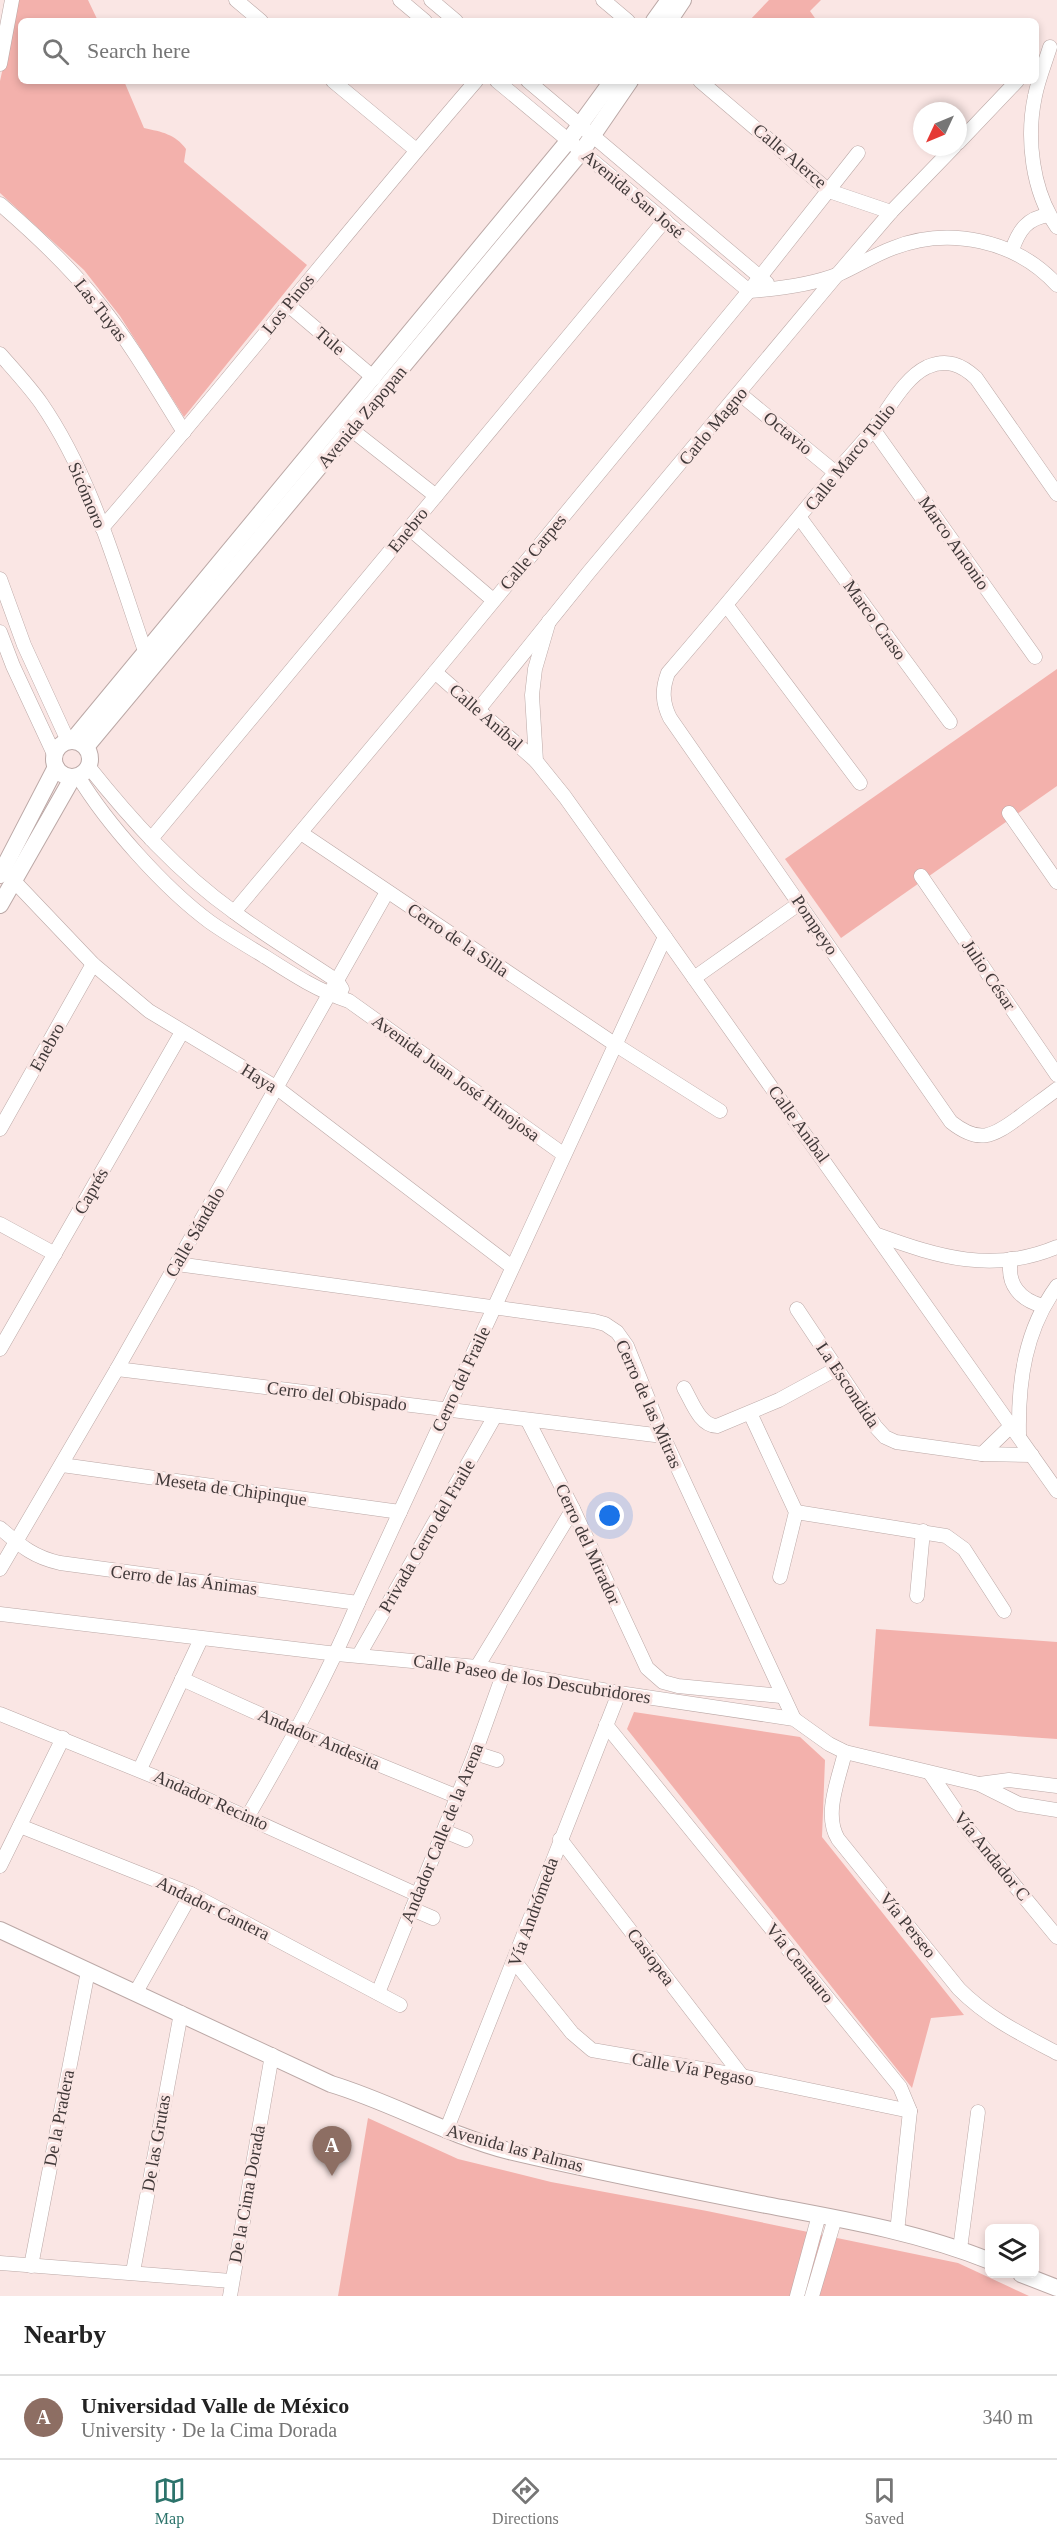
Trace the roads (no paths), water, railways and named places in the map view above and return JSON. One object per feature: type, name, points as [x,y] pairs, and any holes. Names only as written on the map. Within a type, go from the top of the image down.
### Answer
[{"type":"street","points":[[0,64],[12,0]]},
{"type":"street","points":[[236,0],[257,18]]},
{"type":"street","points":[[400,0],[421,18]]},
{"type":"street","points":[[432,0],[453,18]]},
{"type":"street","points":[[603,0],[624,18]]},
{"type":"street","points":[[656,18],[669,0]]},
{"type":"street","points":[[671,18],[683,0]]},
{"type":"street","points":[[1039,59],[1054,44]]},
{"type":"street","points":[[1039,84],[1054,44]]},
{"type":"street","points":[[337,84],[416,150]]},
{"type":"street","name":"Los Pinos","points":[[102,528],[184,432],[287,304],[473,84]]},
{"type":"street","name":"Avenida San José","points":[[501,84],[749,291]]},
{"type":"street","name":"Avenida San José","points":[[532,84],[774,290]]},
{"type":"street","name":"Avenida Zapopan","points":[[75,743],[352,430],[576,146],[581,126],[610,84]]},
{"type":"street","name":"Avenida Zapopan","points":[[75,743],[145,651],[374,378],[576,146],[594,136],[628,84]]},
{"type":"street","name":"Calle Alerce","points":[[704,84],[829,191],[891,212]]},
{"type":"street","points":[[967,133],[1014,84]]},
{"type":"street","points":[[1039,84],[1034,97],[1032,137],[1036,179],[1049,215],[1057,227]]},
{"type":"street","name":"Calle Carpes","points":[[234,912],[749,291],[858,153]]},
{"type":"street","name":"Carlo Magno","points":[[478,710],[837,274],[891,212],[945,156]]},
{"type":"street","name":"Las Tuyas","points":[[0,204],[62,261],[100,304],[137,357],[184,432]]},
{"type":"street","points":[[1012,250],[1017,235],[1025,224],[1038,216],[1049,215]]},
{"type":"street","name":"Enebro","points":[[151,839],[664,220]]},
{"type":"street","points":[[749,291],[774,290],[837,274],[893,248],[945,237],[975,240],[1012,250],[1033,263],[1057,285]]},
{"type":"street","name":"Tule","points":[[287,304],[374,378]]},
{"type":"street","name":"Sicómoro","points":[[0,354],[41,403],[59,434],[102,528],[145,651]]},
{"type":"street","name":"Calle Marco Tulio","points":[[664,705],[664,683],[668,673],[800,518],[911,380],[925,368],[938,363],[952,363],[966,369],[976,378],[1057,494]]},
{"type":"street","name":"Octavio","points":[[740,394],[836,473]]},
{"type":"street","name":"Marco Antonio","points":[[873,429],[1035,657]]},
{"type":"street","points":[[352,430],[436,496]]},
{"type":"street","name":"Marco Craso","points":[[800,518],[950,722]]},
{"type":"street","points":[[410,529],[494,600]]},
{"type":"street","points":[[0,579],[24,645],[75,743],[89,753],[80,773],[5,870]]},
{"type":"street","points":[[727,606],[860,783]]},
{"type":"street","name":"Calle Aníbal","points":[[536,761],[532,695],[534,678],[549,621]]},
{"type":"street","points":[[0,632],[55,761],[63,774],[80,773]]},
{"type":"street","name":"Calle Aníbal","points":[[435,672],[536,761],[565,797],[878,1235],[1057,1491]]},
{"type":"street","name":"Pompeyo","points":[[664,705],[670,718],[800,903],[940,1109],[962,1131],[974,1135],[997,1133],[1057,1089]]},
{"type":"street","points":[[0,906],[5,870],[62,744],[75,743]]},
{"type":"street","name":"Avenida Juan José Hinojosa","points":[[80,773],[195,880],[234,912],[337,981],[349,1001]]},
{"type":"street","name":"Avenida Juan José Hinojosa","points":[[80,773],[106,817],[148,865],[192,907],[220,928],[301,980],[328,994],[349,1001],[563,1155]]},
{"type":"street","points":[[1009,813],[1057,882]]},
{"type":"street","name":"Cerro de la Silla","points":[[301,833],[616,1045],[720,1111]]},
{"type":"street","name":"Haya","points":[[5,870],[93,964],[149,1011],[277,1088],[512,1267]]},
{"type":"street","name":"Julio César","points":[[921,876],[1057,1075]]},
{"type":"street","name":"Calle Sándalo","points":[[0,1569],[117,1369],[387,892]]},
{"type":"street","points":[[694,978],[800,903]]},
{"type":"street","name":"Cerro del Fraile","points":[[248,1816],[297,1731],[337,1654],[446,1410],[665,937]]},
{"type":"street","name":"Enebro","points":[[0,1129],[93,964]]},
{"type":"street","name":"Caprés","points":[[0,1349],[182,1032]]},
{"type":"street","points":[[0,1224],[55,1254]]},
{"type":"street","points":[[878,1235],[945,1257],[977,1262],[1040,1254],[1057,1247]]},
{"type":"street","points":[[1011,1259],[1010,1276],[1016,1290],[1026,1299],[1043,1306]]},
{"type":"street","name":"Cerro de las Mitras","points":[[177,1264],[594,1321],[605,1324],[618,1332],[627,1346],[663,1436],[794,1719]]},
{"type":"street","points":[[982,1454],[1016,1431],[1022,1374],[1028,1344],[1043,1306],[1057,1286]]},
{"type":"street","name":"La Escondida","points":[[797,1309],[876,1426],[891,1440],[982,1454],[1032,1455]]},
{"type":"street","name":"Cerro del Obispado","points":[[117,1369],[663,1436]]},
{"type":"street","points":[[684,1388],[702,1419],[709,1425],[717,1426],[806,1387],[836,1369]]},
{"type":"street","points":[[750,1413],[796,1512],[780,1577]]},
{"type":"street","name":"Privada Cerro del Fraile","points":[[359,1655],[495,1416]]},
{"type":"street","name":"Cerro del Mirador","points":[[528,1421],[573,1509],[646,1668],[663,1682],[678,1686],[782,1696]]},
{"type":"street","name":"Meseta de Chipinque","points":[[62,1465],[400,1512]]},
{"type":"street","points":[[477,1667],[573,1509]]},
{"type":"street","points":[[796,1512],[940,1534],[958,1543],[1004,1611]]},
{"type":"street","name":"Cerro de las Ánimas","points":[[0,1528],[26,1551],[43,1559],[60,1563],[358,1603]]},
{"type":"street","points":[[917,1596],[922,1531]]},
{"type":"street","name":"Calle Paseo de los Descubridores","points":[[0,1614],[201,1639],[477,1667],[619,1693],[794,1719],[829,1744],[845,1752],[979,1784],[1019,1804],[1057,1810]]},
{"type":"street","points":[[140,1769],[201,1639]]},
{"type":"street","name":"Andador Calle de la Arena","points":[[378,1994],[476,1753],[504,1672]]},
{"type":"street","name":"Andador Andesita","points":[[182,1679],[297,1731],[458,1797]]},
{"type":"street","name":"Vía Andrómeda","points":[[446,2130],[619,1693]]},
{"type":"street","name":"Andador Recinto","points":[[0,1714],[140,1769],[248,1816],[418,1896]]},
{"type":"street","name":"Vía Centauro","points":[[606,1725],[875,2054],[900,2087],[910,2111]]},
{"type":"street","points":[[0,1866],[63,1738]]},
{"type":"street","name":"Vía Perseo","points":[[845,1752],[831,1815],[832,1826],[838,1839],[959,1989],[979,2009],[1000,2023],[1057,2053]]},
{"type":"street","points":[[476,1753],[497,1760]]},
{"type":"street","name":"Vía Andador C","points":[[930,1773],[969,1830],[1057,1936]]},
{"type":"street","name":"Calle Paseo de los Descubridores","points":[[979,1784],[1009,1780],[1057,1786]]},
{"type":"street","name":"Andador Cantera","points":[[20,1826],[191,1894],[400,2005]]},
{"type":"street","points":[[444,1831],[466,1840]]},
{"type":"street","name":"Casiopea","points":[[560,1839],[742,2076]]},
{"type":"street","points":[[136,1992],[191,1894]]},
{"type":"street","points":[[412,1909],[433,1918]]},
{"type":"street","name":"Avenida las Palmas","points":[[0,1930],[331,2084],[446,2130],[506,2150],[625,2177],[827,2216],[897,2232],[960,2249],[985,2259]]},
{"type":"street","name":"Calle Vía Pegaso","points":[[514,1962],[572,2033],[592,2050],[742,2076],[910,2111]]},
{"type":"street","name":"De la Pradera","points":[[31,2266],[88,1971]]},
{"type":"street","name":"De las Grutas","points":[[133,2272],[181,2013]]},
{"type":"street","name":"De la Cima Dorada","points":[[0,2263],[231,2281],[272,2055]]},
{"type":"street","points":[[897,2232],[910,2111]]},
{"type":"street","points":[[960,2249],[978,2112]]},
{"type":"street","points":[[797,2296],[827,2216]]},
{"type":"street","points":[[812,2296],[827,2216]]},
{"type":"street","points":[[1033,2278],[1057,2286]]},
{"type":"street","points":[[230,2296],[231,2281]]},
{"type":"place","name":"Universidad Valle de México","points":[[332,2176]]}]
